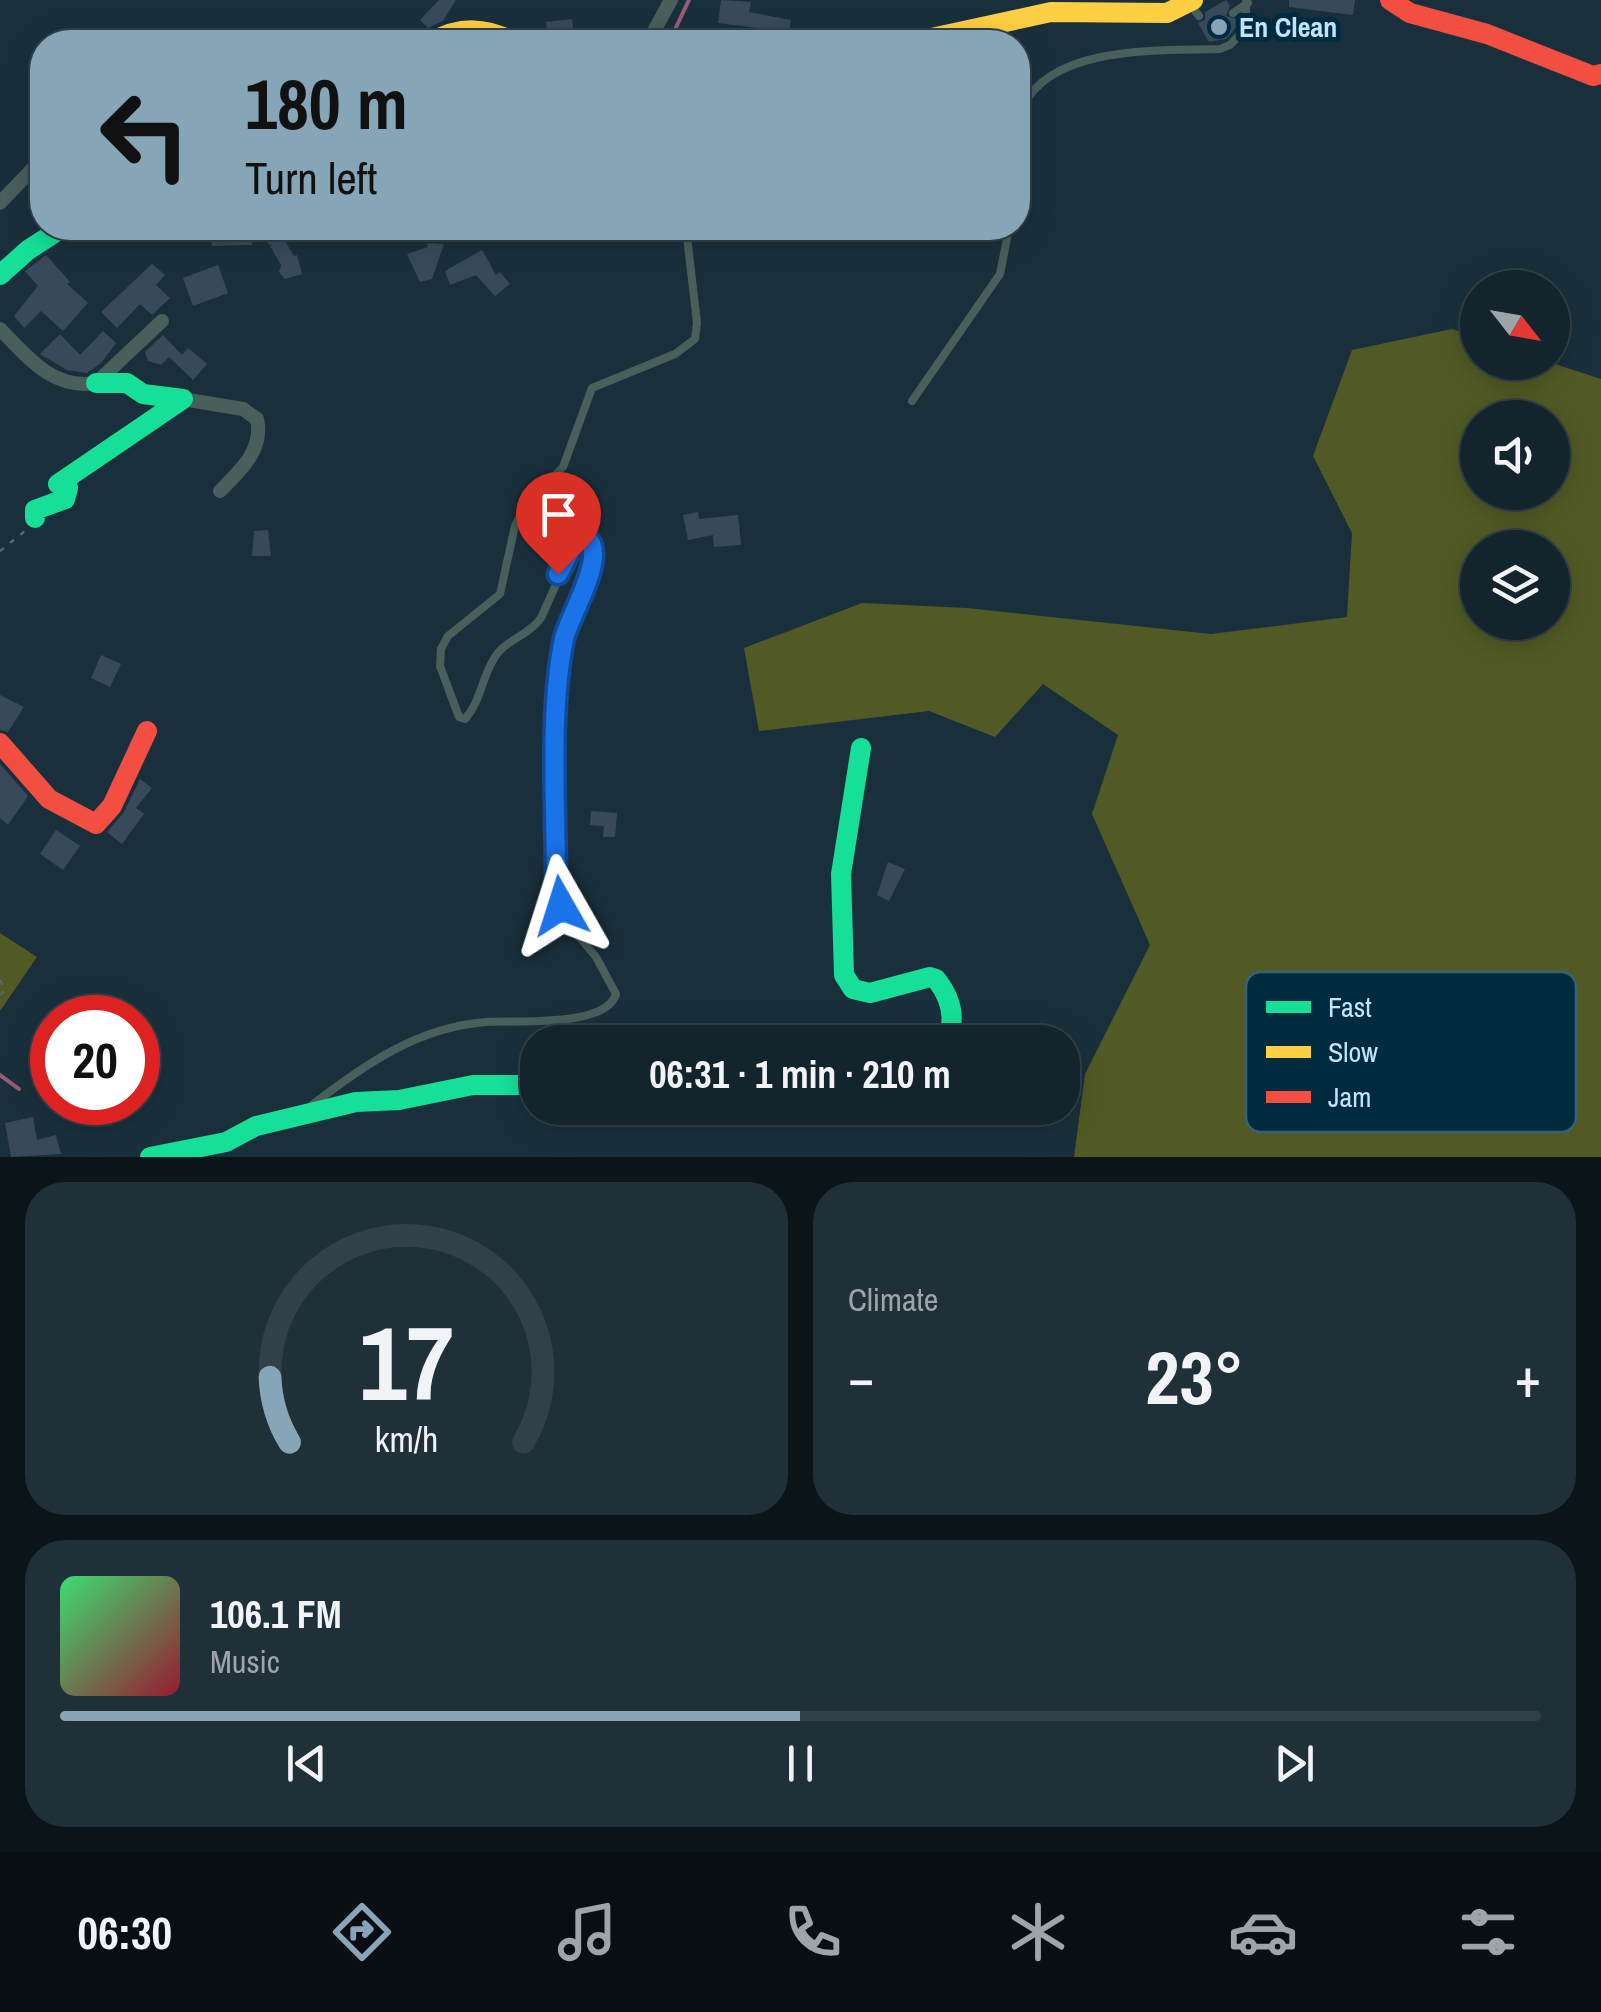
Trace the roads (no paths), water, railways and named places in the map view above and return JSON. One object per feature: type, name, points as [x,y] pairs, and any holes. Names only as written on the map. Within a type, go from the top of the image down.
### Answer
[{"type":"street","points":[[655,30],[671,0]]},
{"type":"street","points":[[1390,0],[1410,13],[1487,34],[1593,76],[1601,74]]},
{"type":"street","points":[[978,30],[1050,12],[1167,13],[1194,6]]},
{"type":"street","points":[[0,204],[30,172]]},
{"type":"street","points":[[0,276],[43,240]]},
{"type":"street","points":[[96,384],[162,321]]},
{"type":"street","points":[[0,329],[52,378],[82,386],[127,383],[144,394],[242,409],[257,419],[260,439],[220,491]]},
{"type":"street","points":[[35,518],[36,510],[65,498],[68,488],[58,484],[184,399]]},
{"type":"street","points":[[0,743],[50,799],[96,824],[112,806],[146,730]]},
{"type":"street","points":[[861,748],[841,874],[844,975],[853,989],[870,993],[930,977],[936,979],[952,1010],[952,1025]]},
{"type":"street","points":[[150,1157],[226,1142],[256,1126],[356,1102],[399,1100],[452,1087],[520,1085]]},
{"type":"lane","points":[[1233,13],[1247,2]]},
{"type":"lane","points":[[1030,96],[1061,70],[1144,48],[1220,50],[1246,28],[1247,2]]},
{"type":"lane","points":[[297,1117],[361,1067],[421,1037],[482,1022],[589,1015],[608,1009],[614,1000],[616,994],[596,957],[568,923],[556,880],[558,690],[564,638],[588,579],[595,549],[592,542],[587,538],[574,544],[540,618],[533,628],[500,649],[474,709],[465,719],[458,716],[448,694],[440,666],[441,649],[448,636],[500,594],[519,516],[562,466],[592,388],[676,354],[694,338],[697,322],[687,240]]},
{"type":"lane","points":[[912,400],[1000,274],[1006,240]]},
{"type":"waterway","points":[[675,30],[689,0]]},
{"type":"waterway","points":[[0,1075],[19,1089]]},
{"type":"place","name":"En Clean","points":[[1219,27]]}]
